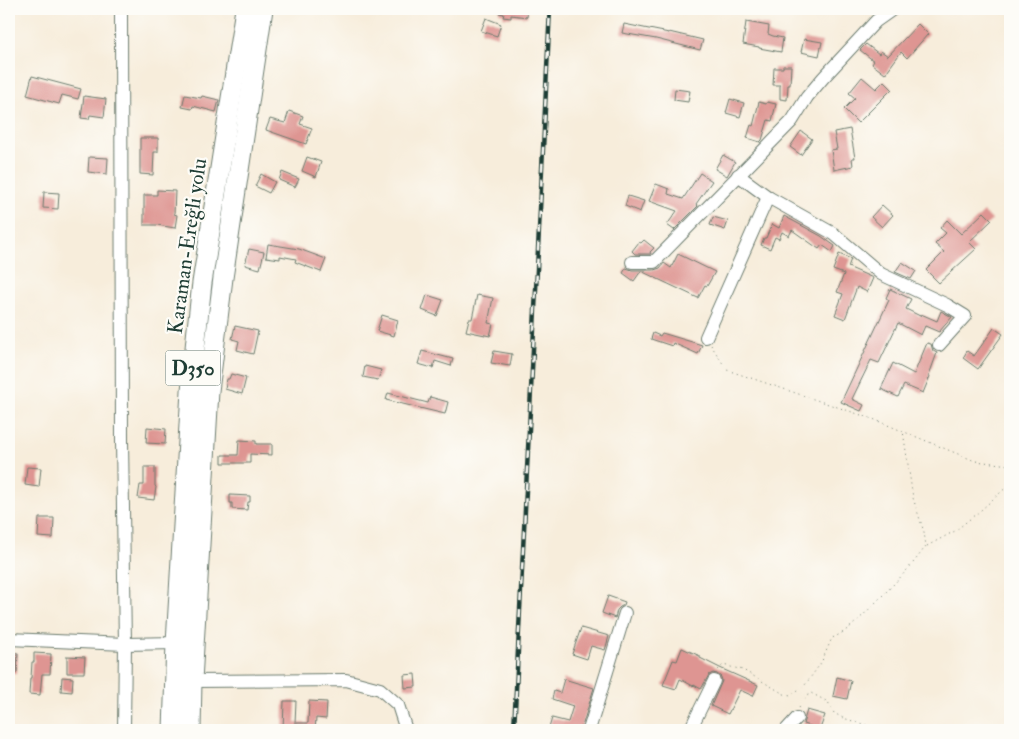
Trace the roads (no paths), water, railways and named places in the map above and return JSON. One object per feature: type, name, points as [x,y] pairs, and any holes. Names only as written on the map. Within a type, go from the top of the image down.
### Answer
[{"type":"highway","name":"Karaman-Ereğli yolu","points":[[172,730],[191,391],[197,329],[202,283],[245,9]]},
{"type":"highway","name":"Karaman-Ereğli yolu","points":[[190,730],[209,391],[223,278],[263,9]]},
{"type":"street","points":[[122,9],[124,730]]},
{"type":"street","points":[[632,262],[654,262],[792,121],[807,96],[876,21],[893,9]]},
{"type":"street","points":[[738,175],[768,197],[834,234],[881,274],[947,305],[965,316],[939,345]]},
{"type":"street","points":[[706,337],[768,197]]},
{"type":"street","points":[[590,730],[625,614]]},
{"type":"street","points":[[9,639],[125,644],[176,643]]},
{"type":"street","points":[[192,681],[346,680],[380,689],[398,705],[406,730]]},
{"type":"street","points":[[690,730],[714,681]]},
{"type":"street","points":[[786,730],[798,718]]},
{"type":"railway","points":[[514,730],[550,9]]}]
